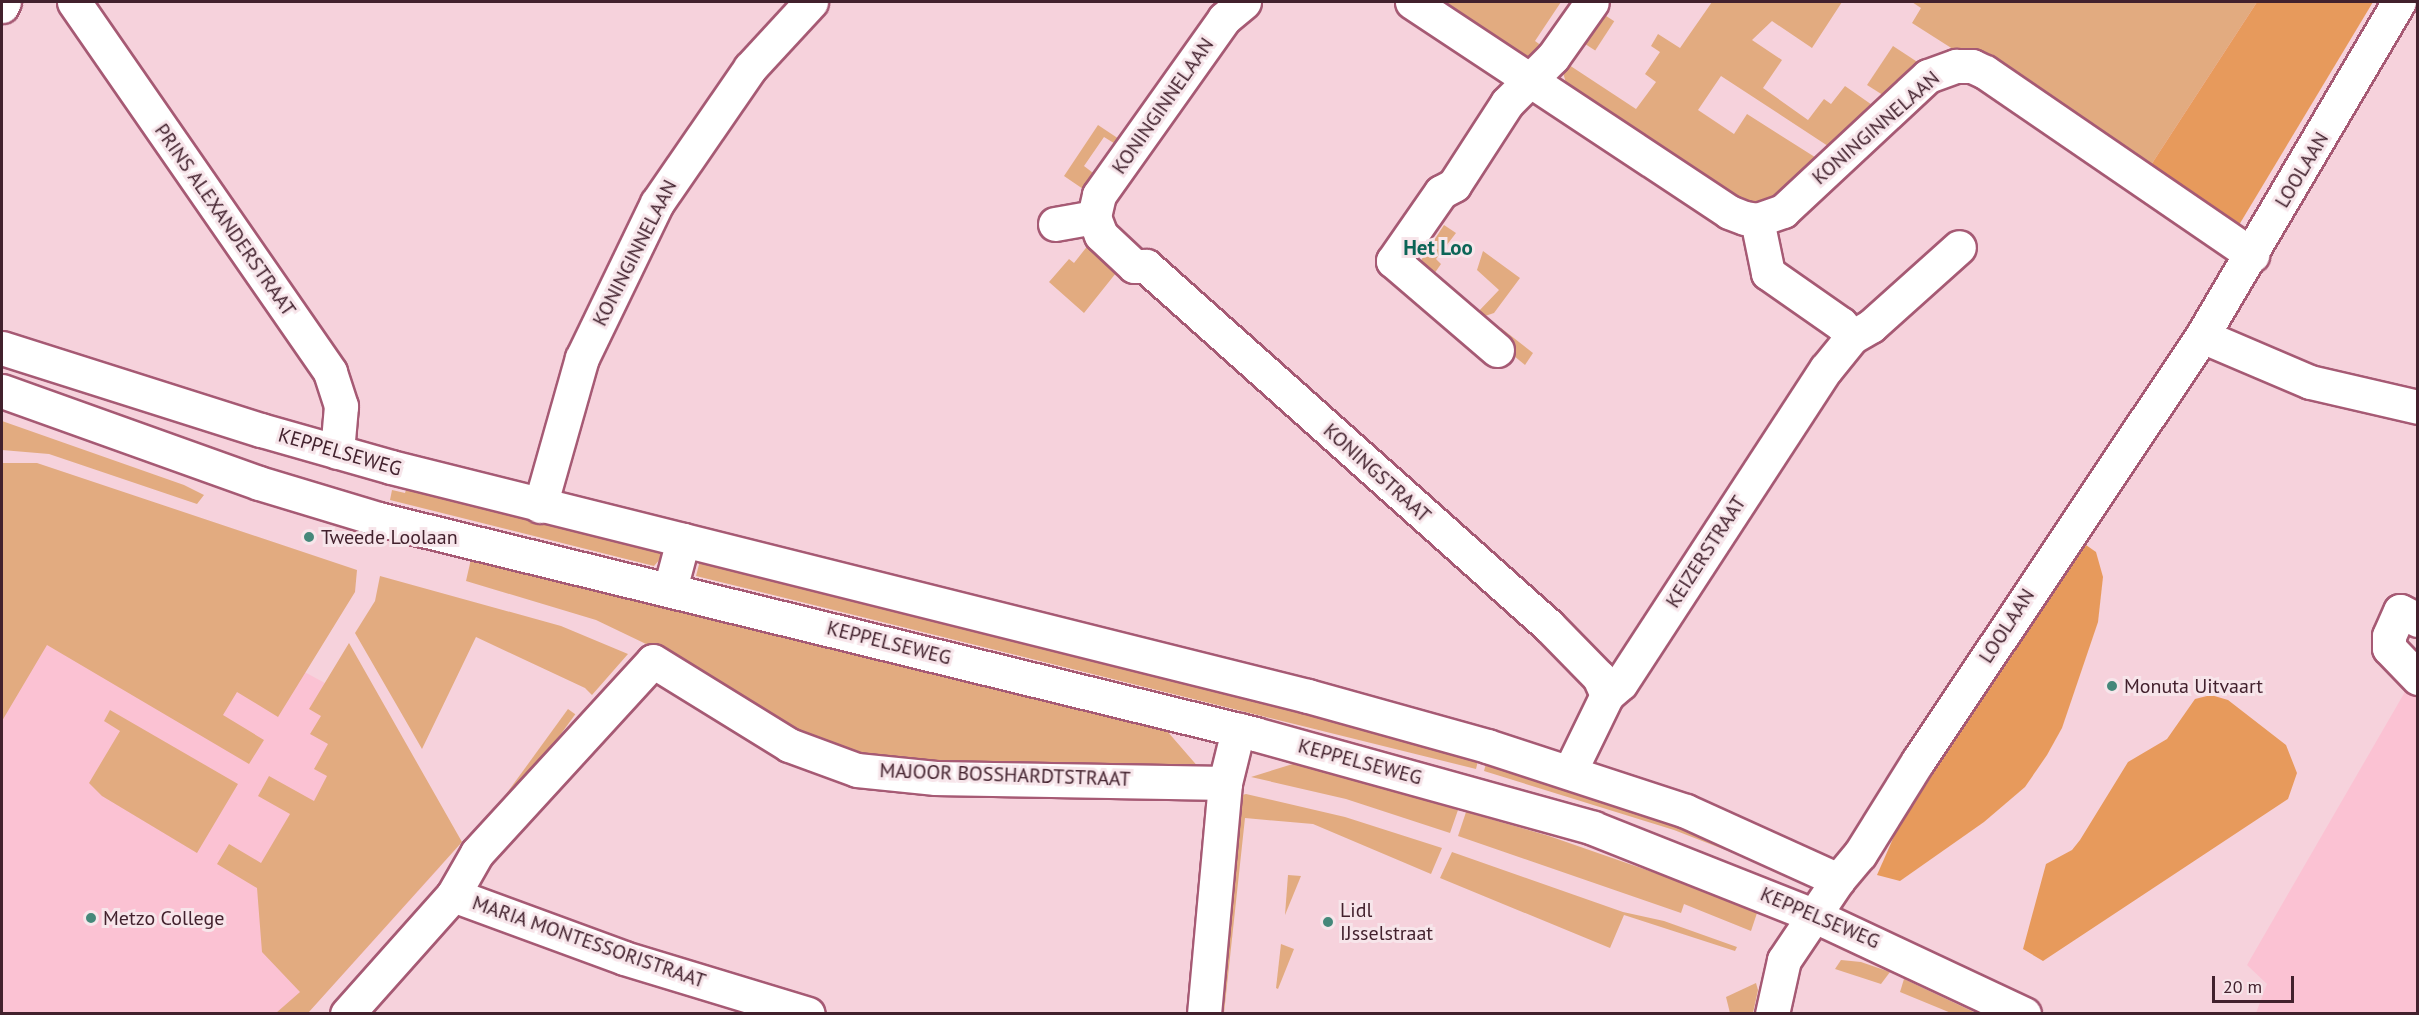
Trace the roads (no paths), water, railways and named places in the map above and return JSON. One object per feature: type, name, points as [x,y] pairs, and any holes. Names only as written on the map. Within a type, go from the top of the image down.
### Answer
[{"type":"street","points":[[2,6],[4,2]]},
{"type":"street","name":"PRINS ALEXANDERSTRAAT","points":[[74,2],[330,372],[341,406],[337,452]]},
{"type":"street","name":"KONINGINNELAAN","points":[[540,506],[582,358],[657,203],[750,68],[811,2]]},
{"type":"street","name":"KONINGINNELAAN","points":[[1094,217],[1099,195],[1217,29],[1244,2]]},
{"type":"street","points":[[1412,2],[1729,212],[1757,220],[1768,273],[1841,324],[1852,337]]},
{"type":"street","points":[[1497,350],[1393,261],[1441,192],[1454,185],[1507,104],[1553,57],[1592,2]]},
{"type":"street","name":"LOOLAAN","points":[[1772,1014],[1784,960],[1838,880],[1860,854],[1918,761],[2202,336],[2252,255],[2399,2]]},
{"type":"street","name":"KONINGINNELAAN","points":[[1757,220],[1783,212],[1928,76],[1956,66],[1972,66],[2252,255]]},
{"type":"street","points":[[1055,224],[1094,217]]},
{"type":"street","name":"KONINGSTRAAT","points":[[1094,217],[1101,235],[1134,266],[1146,266],[1549,626],[1599,676],[1607,695]]},
{"type":"street","name":"KEIZERSTRAAT","points":[[1570,771],[1607,695],[1621,683],[1755,475],[1852,337],[1870,326],[1959,248]]},
{"type":"street","points":[[2202,336],[2310,382],[2418,407]]},
{"type":"street","name":"KEPPELSEWEG","points":[[2,348],[337,452],[540,506],[1308,696],[1570,771],[1735,831],[1838,880]]},
{"type":"street","name":"KEPPELSEWEG","points":[[2,392],[259,483],[368,516],[1238,730],[1593,828],[1813,915],[1918,961],[2024,1014]]},
{"type":"street","points":[[670,589],[683,540]]},
{"type":"street","points":[[2409,616],[2389,636],[2389,648],[2418,678]]},
{"type":"street","name":"MAJOOR BOSSHARDTSTRAAT","points":[[453,895],[477,853],[653,661],[789,745],[857,770],[936,778],[1225,783]]},
{"type":"street","points":[[1204,1014],[1225,783],[1238,730]]},
{"type":"street","name":"MARIA MONTESSORISTRAAT","points":[[347,1014],[453,895],[624,958],[808,1014]]},
{"type":"place","name":"Tweede Loolaan","points":[[309,537]]},
{"type":"place","name":"Monuta Uitvaart","points":[[2112,686]]},
{"type":"place","name":"Metzo College","points":[[91,918]]},
{"type":"place","name":"Lidl IJsselstraat","points":[[1328,922]]},
{"type":"district","name":"Het Loo","points":[[1438,248]]}]
